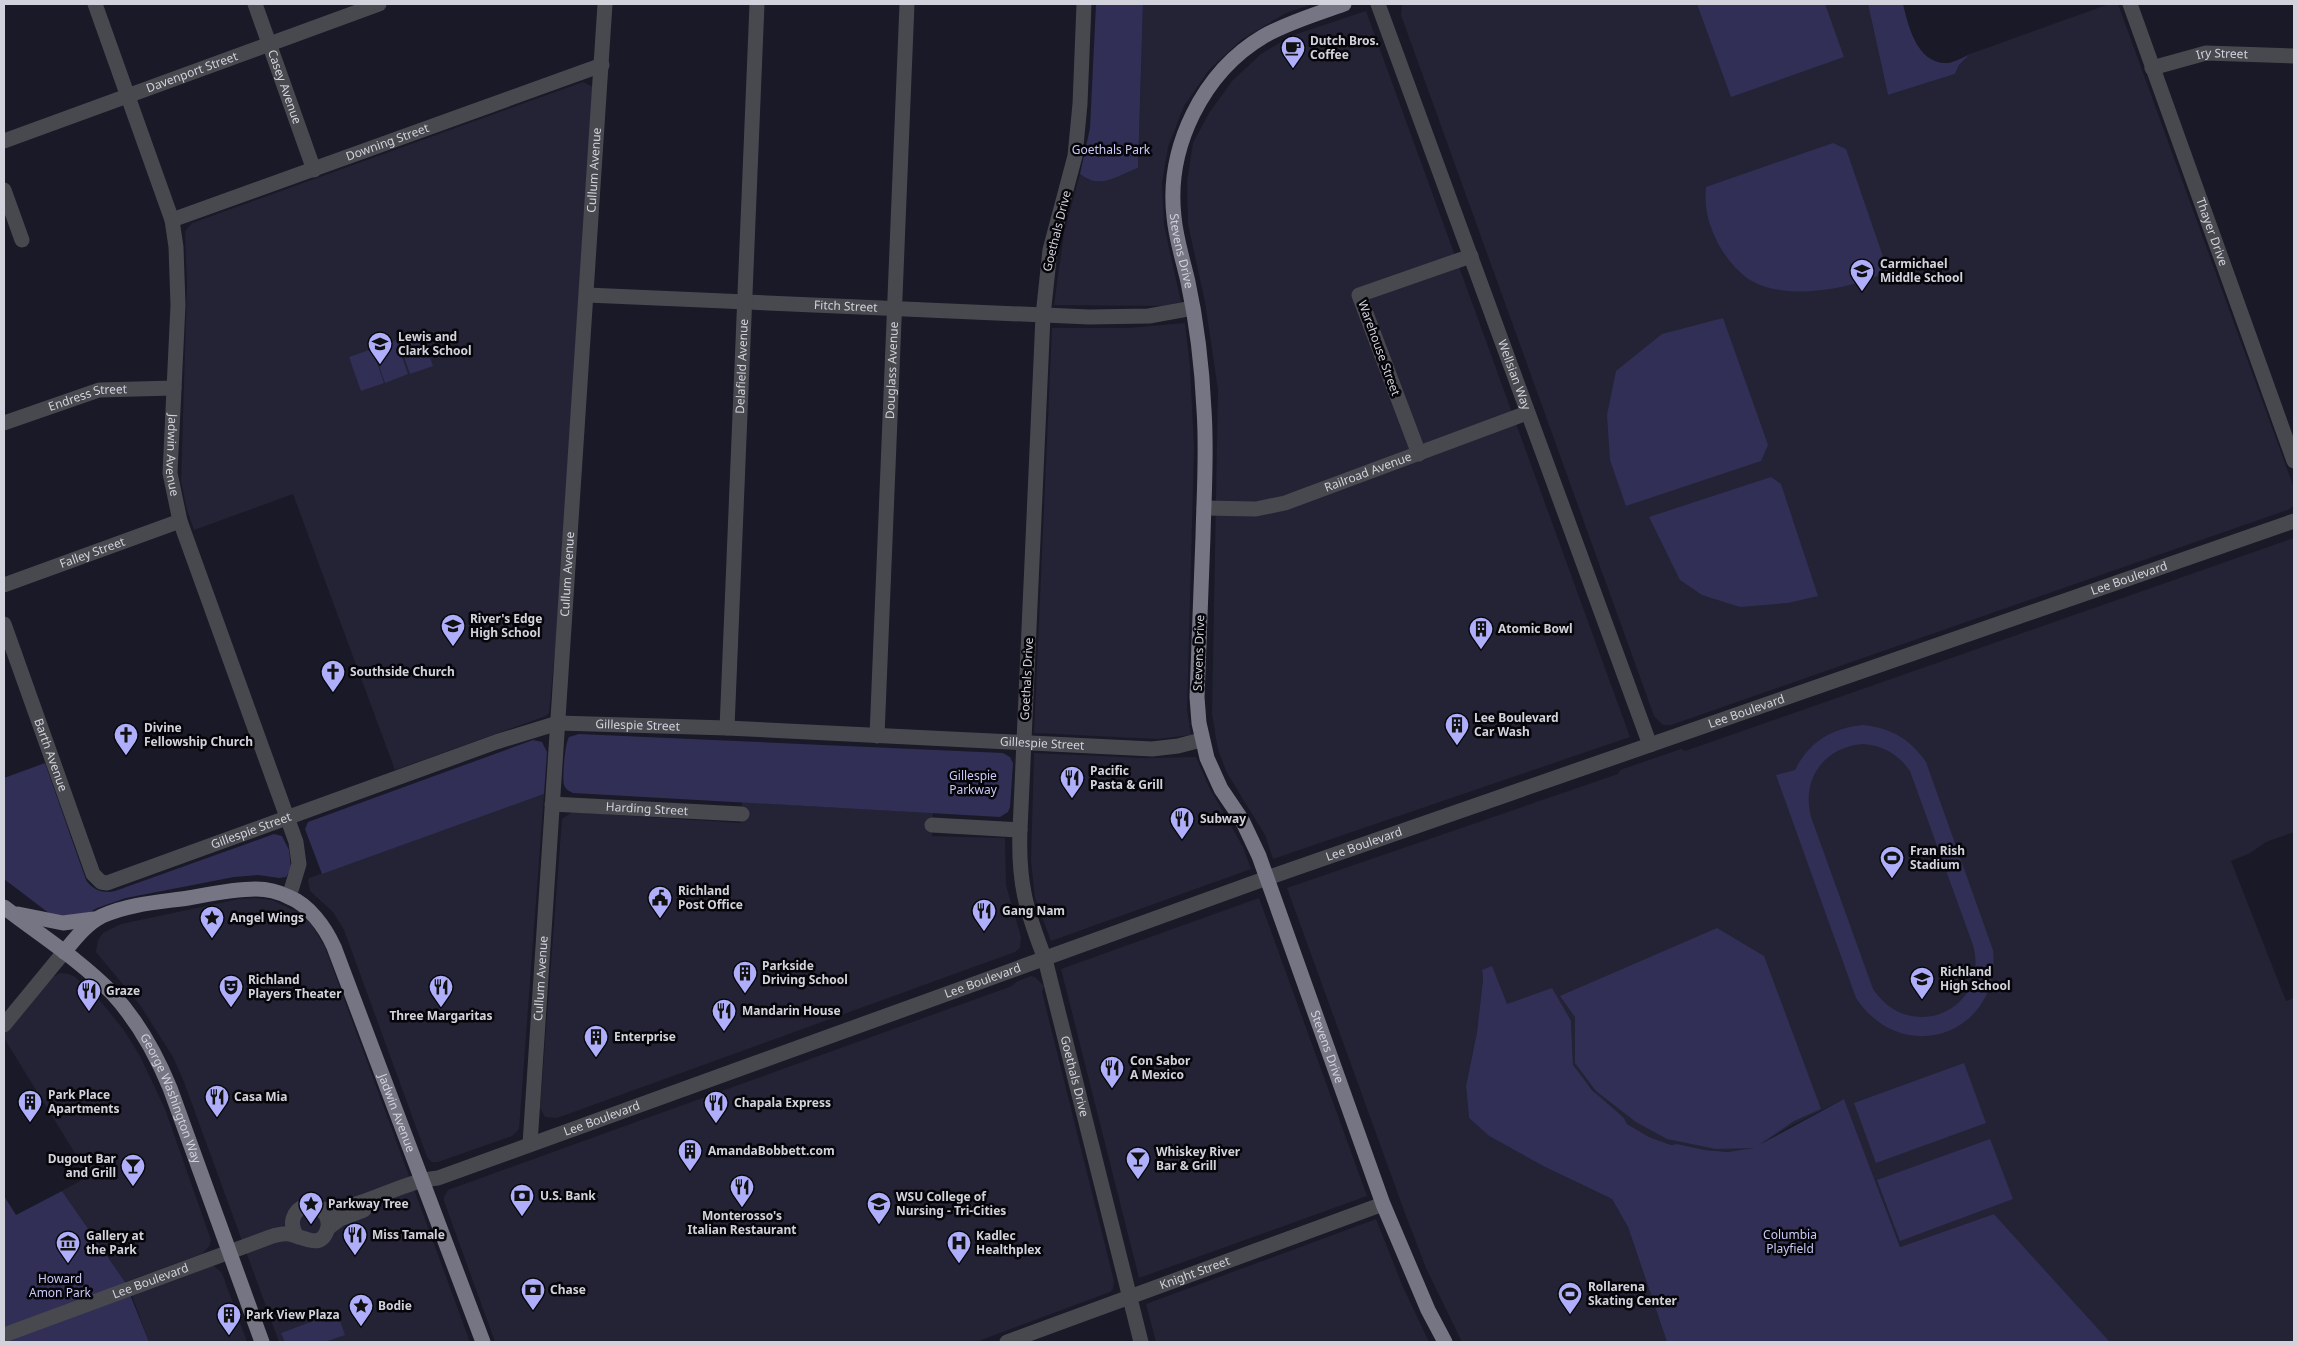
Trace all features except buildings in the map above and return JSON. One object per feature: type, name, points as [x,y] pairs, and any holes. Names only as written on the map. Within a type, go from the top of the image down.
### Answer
[{"type":"main road","name":"Stevens Drive","points":[[1344,4],[1279,28],[1255,42],[1223,70],[1210,86],[1191,117],[1176,162],[1173,201],[1175,224],[1193,308],[1204,411],[1204,508],[1197,697],[1201,740],[1213,774],[1242,820],[1267,878],[1383,1204],[1428,1310],[1445,1342]]},
{"type":"main road","name":"Jadwin Avenue","points":[[64,952],[86,926],[102,916],[134,906],[235,890],[267,890],[289,897],[307,908],[324,928],[332,942],[483,1342]]},
{"type":"main road","points":[[7,909],[63,923],[82,922],[102,916]]},
{"type":"main road","name":"George Washington Way","points":[[7,909],[98,980],[133,1020],[161,1066],[182,1116],[262,1342]]},
{"type":"street","name":"Jadwin Avenue","points":[[95,4],[172,220],[176,247],[178,295],[170,473],[180,521],[288,818],[299,858],[296,879],[289,897]]},
{"type":"street","name":"Casey Avenue","points":[[255,4],[314,170]]},
{"type":"street","name":"Davenport Street","points":[[4,141],[379,4]]},
{"type":"street","name":"Cullum Avenue","points":[[530,1144],[605,4]]},
{"type":"street","name":"Delafield Avenue","points":[[727,728],[757,4]]},
{"type":"street","name":"Douglass Avenue","points":[[877,736],[906,4]]},
{"type":"street","name":"Goethals Drive","points":[[1084,4],[1076,148],[1071,174],[1050,250],[1043,316],[1020,830],[1020,874],[1022,890],[1045,959],[1141,1342]]},
{"type":"street","name":"Wellsian Way","points":[[1378,4],[1650,746]]},
{"type":"street","name":"Thayer Drive","points":[[2130,4],[2294,461]]},
{"type":"street","name":"Iry Street","points":[[2152,68],[2206,53],[2294,56]]},
{"type":"street","name":"Downing Street","points":[[172,220],[602,65]]},
{"type":"street","points":[[4,190],[22,240]]},
{"type":"street","name":"Warehouse Street","points":[[1419,454],[1359,296],[1471,256]]},
{"type":"street","name":"Fitch Street","points":[[587,295],[1043,316],[1132,317],[1193,308]]},
{"type":"street","name":"Endress Street","points":[[4,422],[99,390],[174,388]]},
{"type":"street","name":"Railroad Avenue","points":[[1204,508],[1256,509],[1285,503],[1527,413]]},
{"type":"street","name":"Falley Street","points":[[4,586],[180,521]]},
{"type":"street","name":"Lee Boulevard","points":[[298,1237],[292,1227],[292,1221],[298,1210],[307,1205],[321,1209],[351,1205],[424,1183],[1267,878],[2294,521]]},
{"type":"street","name":"Barth Avenue","points":[[4,624],[93,874],[101,882]]},
{"type":"street","name":"Gillespie Street","points":[[101,882],[113,882],[496,742],[558,723],[727,728],[1024,741],[1152,749],[1178,746],[1201,740]]},
{"type":"street","name":"Harding Street","points":[[552,804],[742,814]]},
{"type":"street","points":[[932,825],[1020,830]]},
{"type":"street","points":[[4,1025],[64,952]]},
{"type":"street","name":"Lee Boulevard","points":[[4,1335],[276,1235],[288,1234],[306,1241],[316,1241],[340,1219],[424,1183]]},
{"type":"street","name":"Knight Street","points":[[1007,1342],[1383,1204]]},
{"type":"street","points":[[321,1209],[327,1218],[328,1228]]},
{"type":"shaded area","points":[[1143,4],[1313,4],[1286,13],[1241,40],[1209,70],[1184,106],[1168,147],[1162,183],[1164,225],[1181,302],[1162,306],[1054,305],[1064,233],[1080,174],[1088,180],[1138,168]]},
{"type":"shaded area","name":"Carmichael Middle School","points":[[1402,4],[1868,4],[1888,95],[1955,74],[1959,65],[1970,54],[2109,4],[2118,4],[2294,488],[2294,505],[2290,509],[1671,725],[1663,725],[1654,716],[1401,15]]},
{"type":"shaded area","points":[[1366,11],[1630,737],[1273,859],[1265,835],[1227,773],[1218,750],[1212,714],[1218,390],[1205,302],[1188,224],[1187,182],[1193,143],[1209,113],[1232,81],[1261,54],[1291,36]]},
{"type":"shaded area","name":"Lewis and Clark School","points":[[583,82],[593,87],[561,589],[549,713],[546,716],[395,770],[293,494],[194,530],[187,510],[181,482],[187,284],[185,231],[192,223]]},
{"type":"shaded area","points":[[1185,323],[1190,366],[1194,448],[1187,709],[1191,735],[1158,739],[1034,733],[1052,328],[1128,328]]},
{"type":"shaded area","name":"Richland High School","points":[[2294,538],[2294,832],[2266,842],[2250,853],[2231,861],[2286,1001],[2294,998],[2294,1342],[2110,1342],[1994,1214],[1900,1247],[1844,1099],[1789,1127],[1751,1150],[1728,1152],[1705,1150],[1677,1144],[1671,1145],[1649,1137],[1627,1124],[1624,1118],[1605,1103],[1579,1075],[1573,1065],[1571,1021],[1506,1005],[1482,970],[1483,979],[1477,1032],[1466,1086],[1469,1118],[1489,1136],[1543,1166],[1612,1199],[1628,1227],[1667,1342],[1462,1342],[1426,1268],[1287,888],[1618,774],[1620,770],[1681,749],[1685,751]]},
{"type":"shaded area","points":[[1034,753],[1143,758],[1196,757],[1209,787],[1243,847],[1251,869],[1051,941],[1035,898],[1031,861]]},
{"type":"shaded area","points":[[544,794],[519,1129],[512,1136],[438,1162],[432,1162],[427,1157],[344,930],[333,912],[310,891],[308,881],[309,878]]},
{"type":"shaded area","points":[[742,802],[933,813],[932,836],[1005,838],[1006,885],[1021,937],[1020,948],[1015,952],[557,1118],[545,1117],[540,1108],[562,819],[572,812],[741,823]]},
{"type":"shaded area","points":[[256,898],[272,900],[300,913],[310,922],[325,947],[470,1342],[279,1342],[184,1082],[173,1057],[140,1005],[96,952],[98,940],[103,933],[121,924],[239,899]]},
{"type":"shaded area","points":[[1259,898],[1367,1196],[1139,1278],[1061,969]]},
{"type":"shaded area","points":[[60,973],[75,977],[97,997],[123,1029],[140,1056],[165,1109],[211,1240],[210,1245],[202,1254],[125,1282],[62,1191],[89,1176],[4,1038],[4,1030],[51,978]]},
{"type":"shaded area","points":[[1031,976],[1035,977],[1044,986],[1042,992],[1114,1281],[1113,1289],[1110,1292],[976,1342],[495,1342],[444,1201],[448,1190],[1012,986],[1016,982]]},
{"type":"shaded area","points":[[1376,1219],[1403,1287],[1429,1342],[1156,1342],[1146,1304]]},
{"type":"shaded area","points":[[208,1266],[214,1266],[222,1273],[247,1342],[149,1342],[131,1293]]},
{"type":"green space","name":"Goethals Park","points":[[1096,4],[1143,4],[1138,168],[1115,178],[1101,181],[1087,179],[1080,174],[1090,128]]},
{"type":"green space","points":[[1697,4],[1825,4],[1844,57],[1731,97]]},
{"type":"green space","points":[[1868,4],[1903,4],[1911,32],[1921,51],[1937,62],[1948,63],[1970,54],[1959,65],[1955,74],[1888,95]]},
{"type":"green space","points":[[1833,143],[1846,149],[1888,271],[1837,288],[1798,292],[1762,286],[1747,278],[1729,260],[1713,233],[1706,208],[1706,187]]},
{"type":"green space","points":[[1723,318],[1768,445],[1761,461],[1626,506],[1610,460],[1607,415],[1616,371],[1662,334]]},
{"type":"green space","points":[[421,331],[433,366],[410,374],[398,339]]},
{"type":"green space","points":[[396,340],[408,374],[385,383],[373,348]]},
{"type":"green space","points":[[372,349],[384,383],[361,391],[349,357]]},
{"type":"green space","points":[[1771,477],[1781,484],[1818,596],[1788,603],[1740,607],[1702,595],[1680,580],[1649,517]]},
{"type":"green space","points":[[1863,725],[1891,732],[1913,747],[1926,762],[1993,950],[1992,979],[1982,1003],[1966,1021],[1945,1032],[1922,1036],[1899,1032],[1876,1020],[1856,998],[1776,775],[1795,770],[1814,744],[1823,738],[1841,729]],"holes":[[[1863,744],[1890,752],[1901,760],[1910,771],[1973,945],[1975,968],[1970,987],[1959,1002],[1944,1012],[1926,1017],[1907,1015],[1889,1006],[1873,989],[1811,817],[1809,790],[1819,767],[1837,751],[1849,746]]]},
{"type":"green space","name":"Gillespie Parkway","points":[[579,734],[1003,753],[1010,757],[1013,763],[1010,807],[1008,812],[1000,817],[573,793],[564,785],[564,761],[569,737]]},
{"type":"green space","points":[[533,740],[542,742],[547,752],[544,794],[322,874],[305,829],[308,822]]},
{"type":"green space","points":[[45,763],[86,880],[99,890],[106,892],[115,891],[274,834],[282,836],[289,850],[291,869],[286,877],[258,875],[234,877],[126,898],[97,908],[80,918],[54,917],[4,879],[4,778]]},
{"type":"green space","name":"Columbia Playfield","points":[[1717,928],[1764,956],[1821,1109],[1794,1121],[1759,1145],[1844,1099],[1900,1247],[1994,1214],[2110,1342],[1667,1342],[1628,1227],[1612,1199],[1543,1166],[1489,1136],[1469,1118],[1466,1086],[1477,1032],[1483,979],[1482,970],[1492,966],[1507,1004],[1552,988],[1571,1021],[1573,1065],[1592,1090],[1624,1118],[1627,1124],[1649,1137],[1671,1145],[1677,1144],[1705,1150],[1728,1152],[1754,1148],[1716,1149],[1667,1139],[1636,1122],[1596,1091],[1575,1063],[1575,1017],[1560,996]]},
{"type":"green space","points":[[1964,1063],[1986,1123],[1876,1163],[1854,1103]]},
{"type":"green space","points":[[1990,1139],[2013,1199],[1900,1241],[1877,1180]]},
{"type":"green space","name":"Howard Amon Park","points":[[62,1191],[125,1282],[149,1342],[4,1342],[4,1196],[16,1215]]},
{"type":"green space","points":[[337,1312],[345,1335],[325,1342],[285,1342],[281,1333]]},
{"type":"place","name":"Dutch Bros. Coffee","points":[[1293,69]]},
{"type":"place","name":"Carmichael Middle School","points":[[1862,292]]},
{"type":"place","name":"Lewis and Clark School","points":[[380,365]]},
{"type":"place","name":"River's Edge High School","points":[[453,647]]},
{"type":"place","name":"Atomic Bowl","points":[[1481,650]]},
{"type":"place","name":"Southside Church","points":[[333,693]]},
{"type":"place","name":"Lee Boulevard Car Wash","points":[[1457,746]]},
{"type":"place","name":"Divine Fellowship Church","points":[[126,756]]},
{"type":"place","name":"Pacific Pasta & Grill","points":[[1072,799]]},
{"type":"place","name":"Subway","points":[[1182,840]]},
{"type":"place","name":"Fran Rish Stadium","points":[[1892,879]]},
{"type":"place","name":"Richland Post Office","points":[[660,919]]},
{"type":"place","name":"Gang Nam","points":[[984,932]]},
{"type":"place","name":"Angel Wings","points":[[212,939]]},
{"type":"place","name":"Parkside Driving School","points":[[745,994]]},
{"type":"place","name":"Richland High School","points":[[1922,1000]]},
{"type":"place","name":"Richland Players Theater","points":[[231,1008]]},
{"type":"place","name":"Three Margaritas","points":[[441,1008]]},
{"type":"place","name":"Graze","points":[[89,1012]]},
{"type":"place","name":"Mandarin House","points":[[724,1032]]},
{"type":"place","name":"Enterprise","points":[[596,1058]]},
{"type":"place","name":"Con Sabor A Mexico","points":[[1112,1089]]},
{"type":"place","name":"Casa Mia","points":[[217,1118]]},
{"type":"place","name":"Park Place Apartments","points":[[30,1123]]},
{"type":"place","name":"Chapala Express","points":[[716,1124]]},
{"type":"place","name":"AmandaBobbett.com","points":[[690,1172]]},
{"type":"place","name":"Whiskey River Bar & Grill","points":[[1138,1180]]},
{"type":"place","name":"Dugout Bar and Grill","points":[[133,1187]]},
{"type":"place","name":"Monterosso's Italian Restaurant","points":[[742,1208]]},
{"type":"place","name":"U.S. Bank","points":[[522,1217]]},
{"type":"place","name":"Parkway Tree","points":[[311,1225]]},
{"type":"place","name":"WSU College of Nursing - Tri-Cities","points":[[879,1225]]},
{"type":"place","name":"Miss Tamale","points":[[355,1256]]},
{"type":"place","name":"Gallery at the Park","points":[[68,1264]]},
{"type":"place","name":"Kadlec Healthplex","points":[[959,1264]]},
{"type":"place","name":"Chase","points":[[533,1311]]},
{"type":"place","name":"Rollarena Skating Center","points":[[1570,1315]]},
{"type":"place","name":"Bodie","points":[[361,1327]]},
{"type":"place","name":"Park View Plaza","points":[[229,1336]]}]
